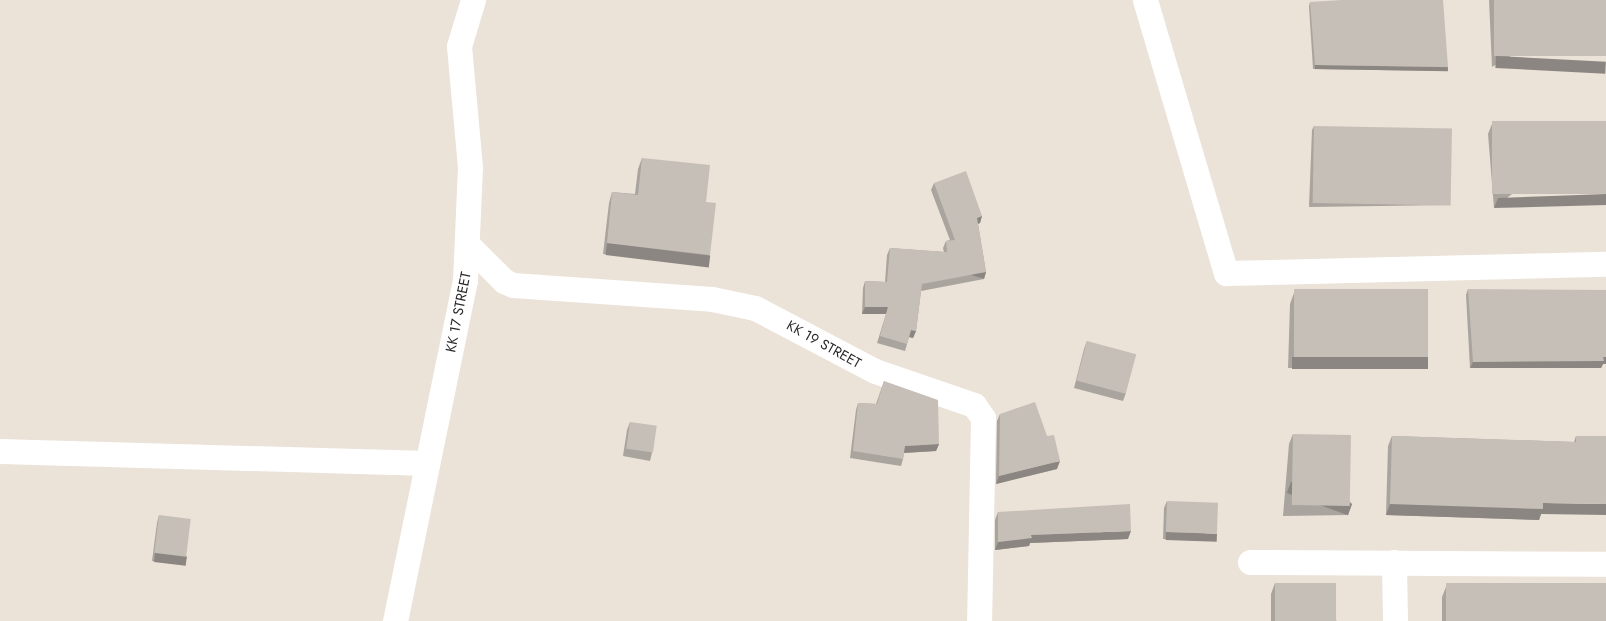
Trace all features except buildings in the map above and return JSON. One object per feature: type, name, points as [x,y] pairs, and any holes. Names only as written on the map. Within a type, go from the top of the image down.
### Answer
[{"type":"street","name":"KK 17 STREET","points":[[395,621],[465,281],[470,167],[459,46],[473,0]]},
{"type":"street","points":[[1145,0],[1226,273],[1606,264]]},
{"type":"street","name":"KK 19 STREET","points":[[468,245],[504,281],[513,285],[712,299],[755,308],[875,371],[974,405],[983,418],[980,621]]},
{"type":"street","points":[[0,451],[427,464]]},
{"type":"street","points":[[1250,562],[1606,564]]},
{"type":"street","points":[[1394,562],[1395,621]]}]
